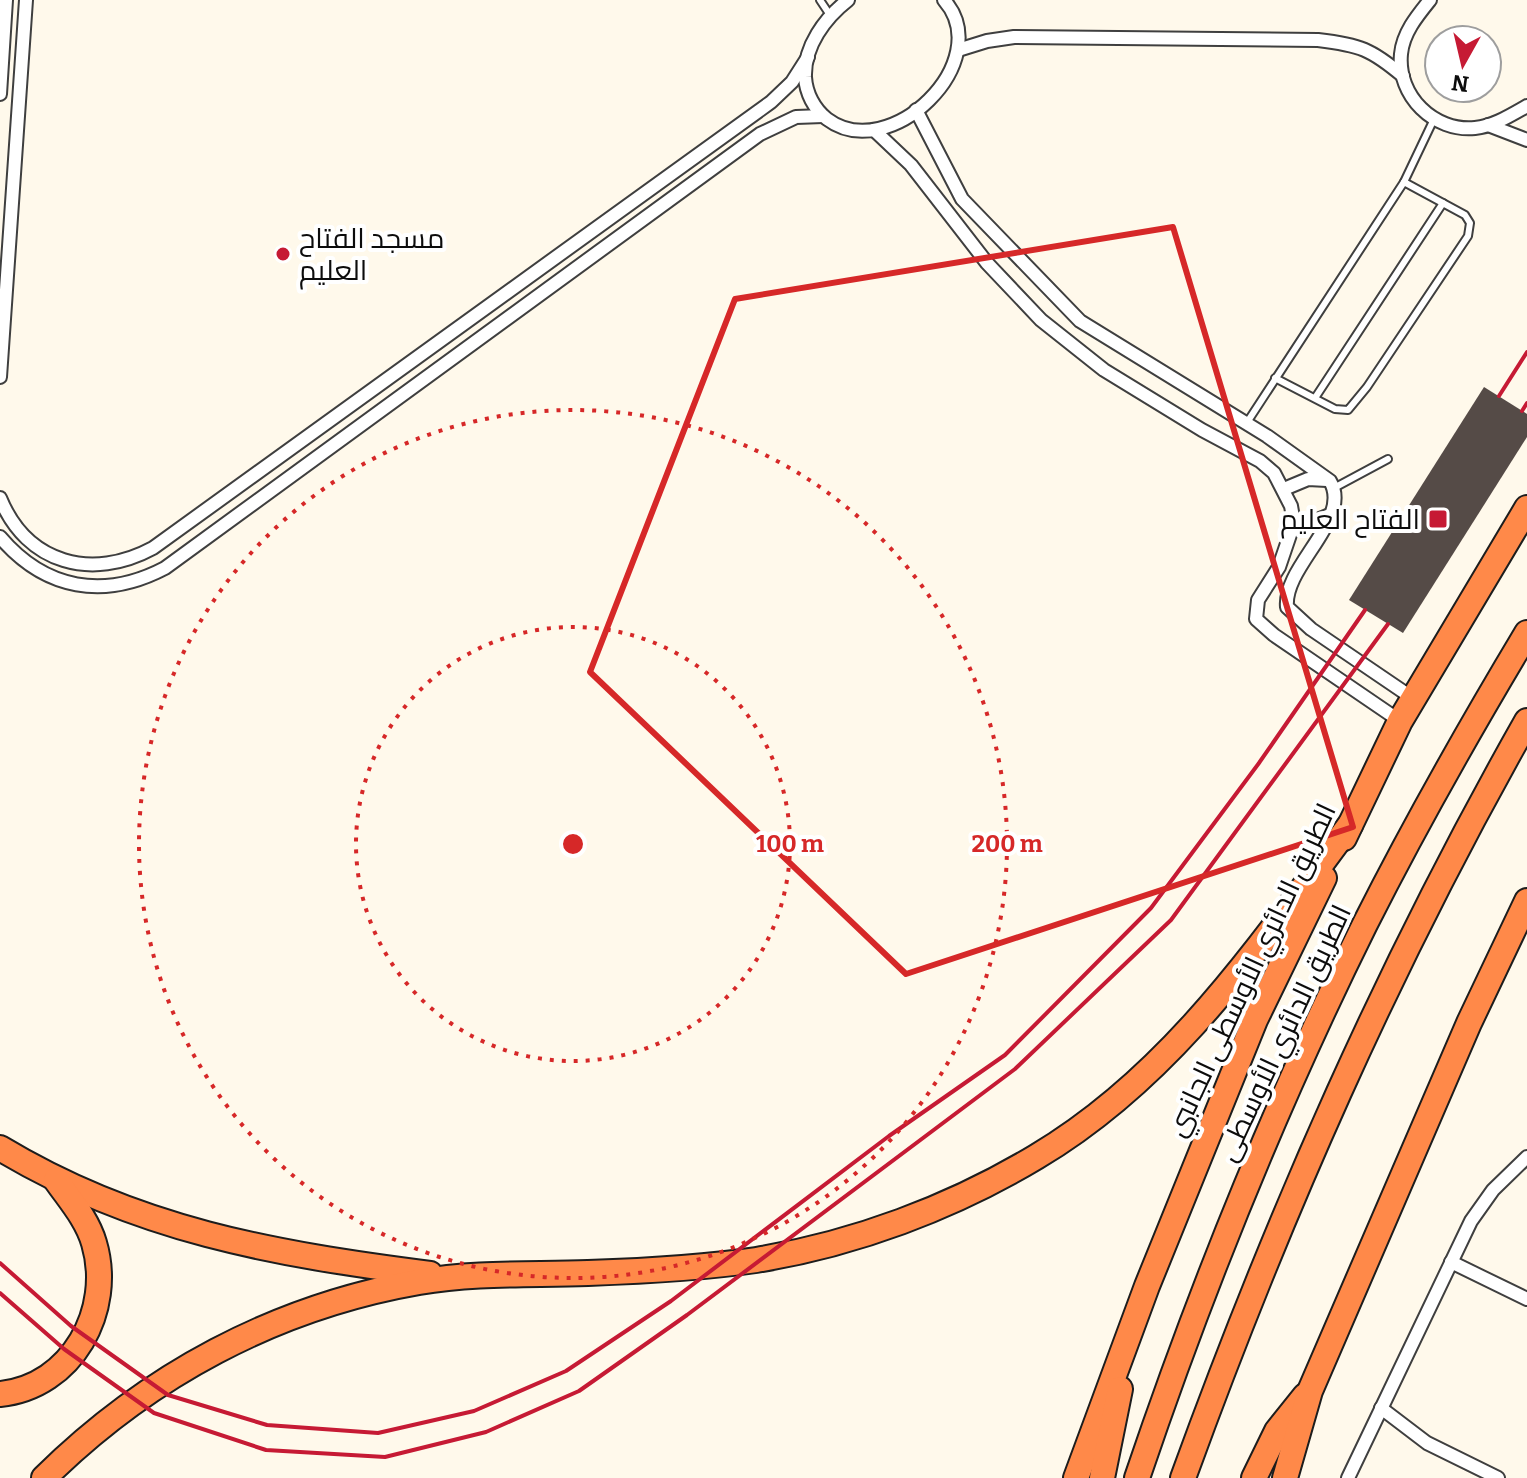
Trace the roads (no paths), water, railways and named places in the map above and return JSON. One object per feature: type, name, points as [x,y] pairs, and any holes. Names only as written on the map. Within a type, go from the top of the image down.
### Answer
[{"type":"highway","name":"الطريق الدائري الأوسطى الجانبي","points":[[1076,1478],[1147,1286],[1255,1020],[1400,721],[1527,508]]},
{"type":"highway","name":"الطريق الدائري الأوسطى","points":[[1137,1478],[1187,1333],[1221,1247],[1365,925],[1454,758],[1527,633]]},
{"type":"highway","points":[[1183,1478],[1251,1295],[1320,1129],[1412,934],[1527,721]]},
{"type":"highway","points":[[44,1478],[97,1429],[153,1387],[243,1337],[311,1309],[424,1281],[509,1273],[588,1273],[755,1260],[869,1232],[973,1190],[1064,1139],[1121,1095],[1174,1047],[1245,967],[1350,825]]},
{"type":"highway","points":[[1285,1478],[1310,1391],[1469,1023],[1527,901]]},
{"type":"highway","points":[[0,1148],[55,1179],[153,1220],[220,1239],[460,1278]]},
{"type":"highway","points":[[0,1394],[33,1386],[56,1372],[83,1340],[94,1314],[99,1287],[95,1245],[84,1219],[55,1179]]},
{"type":"highway","points":[[1102,1478],[1119,1392],[1147,1286]]},
{"type":"highway","points":[[1254,1478],[1277,1431],[1310,1391]]},
{"type":"street","points":[[0,94],[6,0]]},
{"type":"street","points":[[0,377],[26,0]]},
{"type":"street","points":[[808,57],[806,82],[809,95],[823,116],[842,128],[863,132],[895,123],[916,110],[942,84],[958,50],[959,31],[944,0]]},
{"type":"street","points":[[953,14],[962,0]]},
{"type":"street","points":[[1430,0],[1406,34],[1401,55],[1403,76],[1411,96],[1434,119],[1464,128],[1488,125],[1527,106]]},
{"type":"street","points":[[0,498],[16,528],[29,541],[53,556],[81,565],[100,566],[136,557],[153,548],[771,102],[792,82],[830,15],[845,1]]},
{"type":"street","points":[[958,50],[1014,37],[1318,40],[1357,46],[1375,53],[1403,76]]},
{"type":"street","points":[[916,110],[962,199],[1080,321],[1246,424],[1332,484]]},
{"type":"street","points":[[0,537],[28,565],[66,582],[107,587],[127,584],[156,573],[760,134],[796,117],[823,116]]},
{"type":"street","points":[[1488,125],[1527,140]]},
{"type":"street","points":[[874,130],[911,165],[987,263],[1041,320],[1104,370],[1202,430],[1260,461],[1274,473],[1291,506],[1294,523],[1279,567],[1258,600],[1256,619],[1274,635],[1400,721]]},
{"type":"street","points":[[1284,489],[1308,479],[1332,484]]},
{"type":"street","points":[[1332,484],[1332,514],[1296,573],[1286,598],[1287,607],[1311,629],[1414,699]]},
{"type":"street","points":[[1294,523],[1315,521],[1332,514]]},
{"type":"street","points":[[1348,1478],[1471,1221],[1484,1201],[1527,1157]]},
{"type":"street","points":[[1451,1262],[1527,1299]]},
{"type":"street","points":[[1381,1408],[1427,1443],[1498,1478]]},
{"type":"lane","points":[[820,0],[830,15]]},
{"type":"lane","points":[[1246,424],[1404,182],[1434,119]]},
{"type":"lane","points":[[1275,378],[1335,409],[1348,410],[1444,275],[1468,236],[1470,227],[1467,217],[1404,182]]},
{"type":"lane","points":[[1315,398],[1443,203]]},
{"type":"lane","points":[[1332,484],[1388,459]]},
{"type":"railway","points":[[1499,396],[1527,352]]},
{"type":"railway","points":[[1522,411],[1527,403]]},
{"type":"railway","points":[[0,1263],[71,1326],[168,1395],[267,1425],[378,1433],[474,1411],[566,1371],[671,1301],[889,1136],[1005,1055],[1151,908],[1259,763],[1365,610]]},
{"type":"railway","points":[[0,1293],[64,1349],[154,1413],[266,1450],[385,1457],[486,1432],[579,1391],[687,1315],[1015,1069],[1171,920],[1388,624]]},
{"type":"place","name":"مسجد الفتاح العليم","points":[[283,254]]},
{"type":"place","name":"الفتاح العليم","points":[[1438,519]]}]
